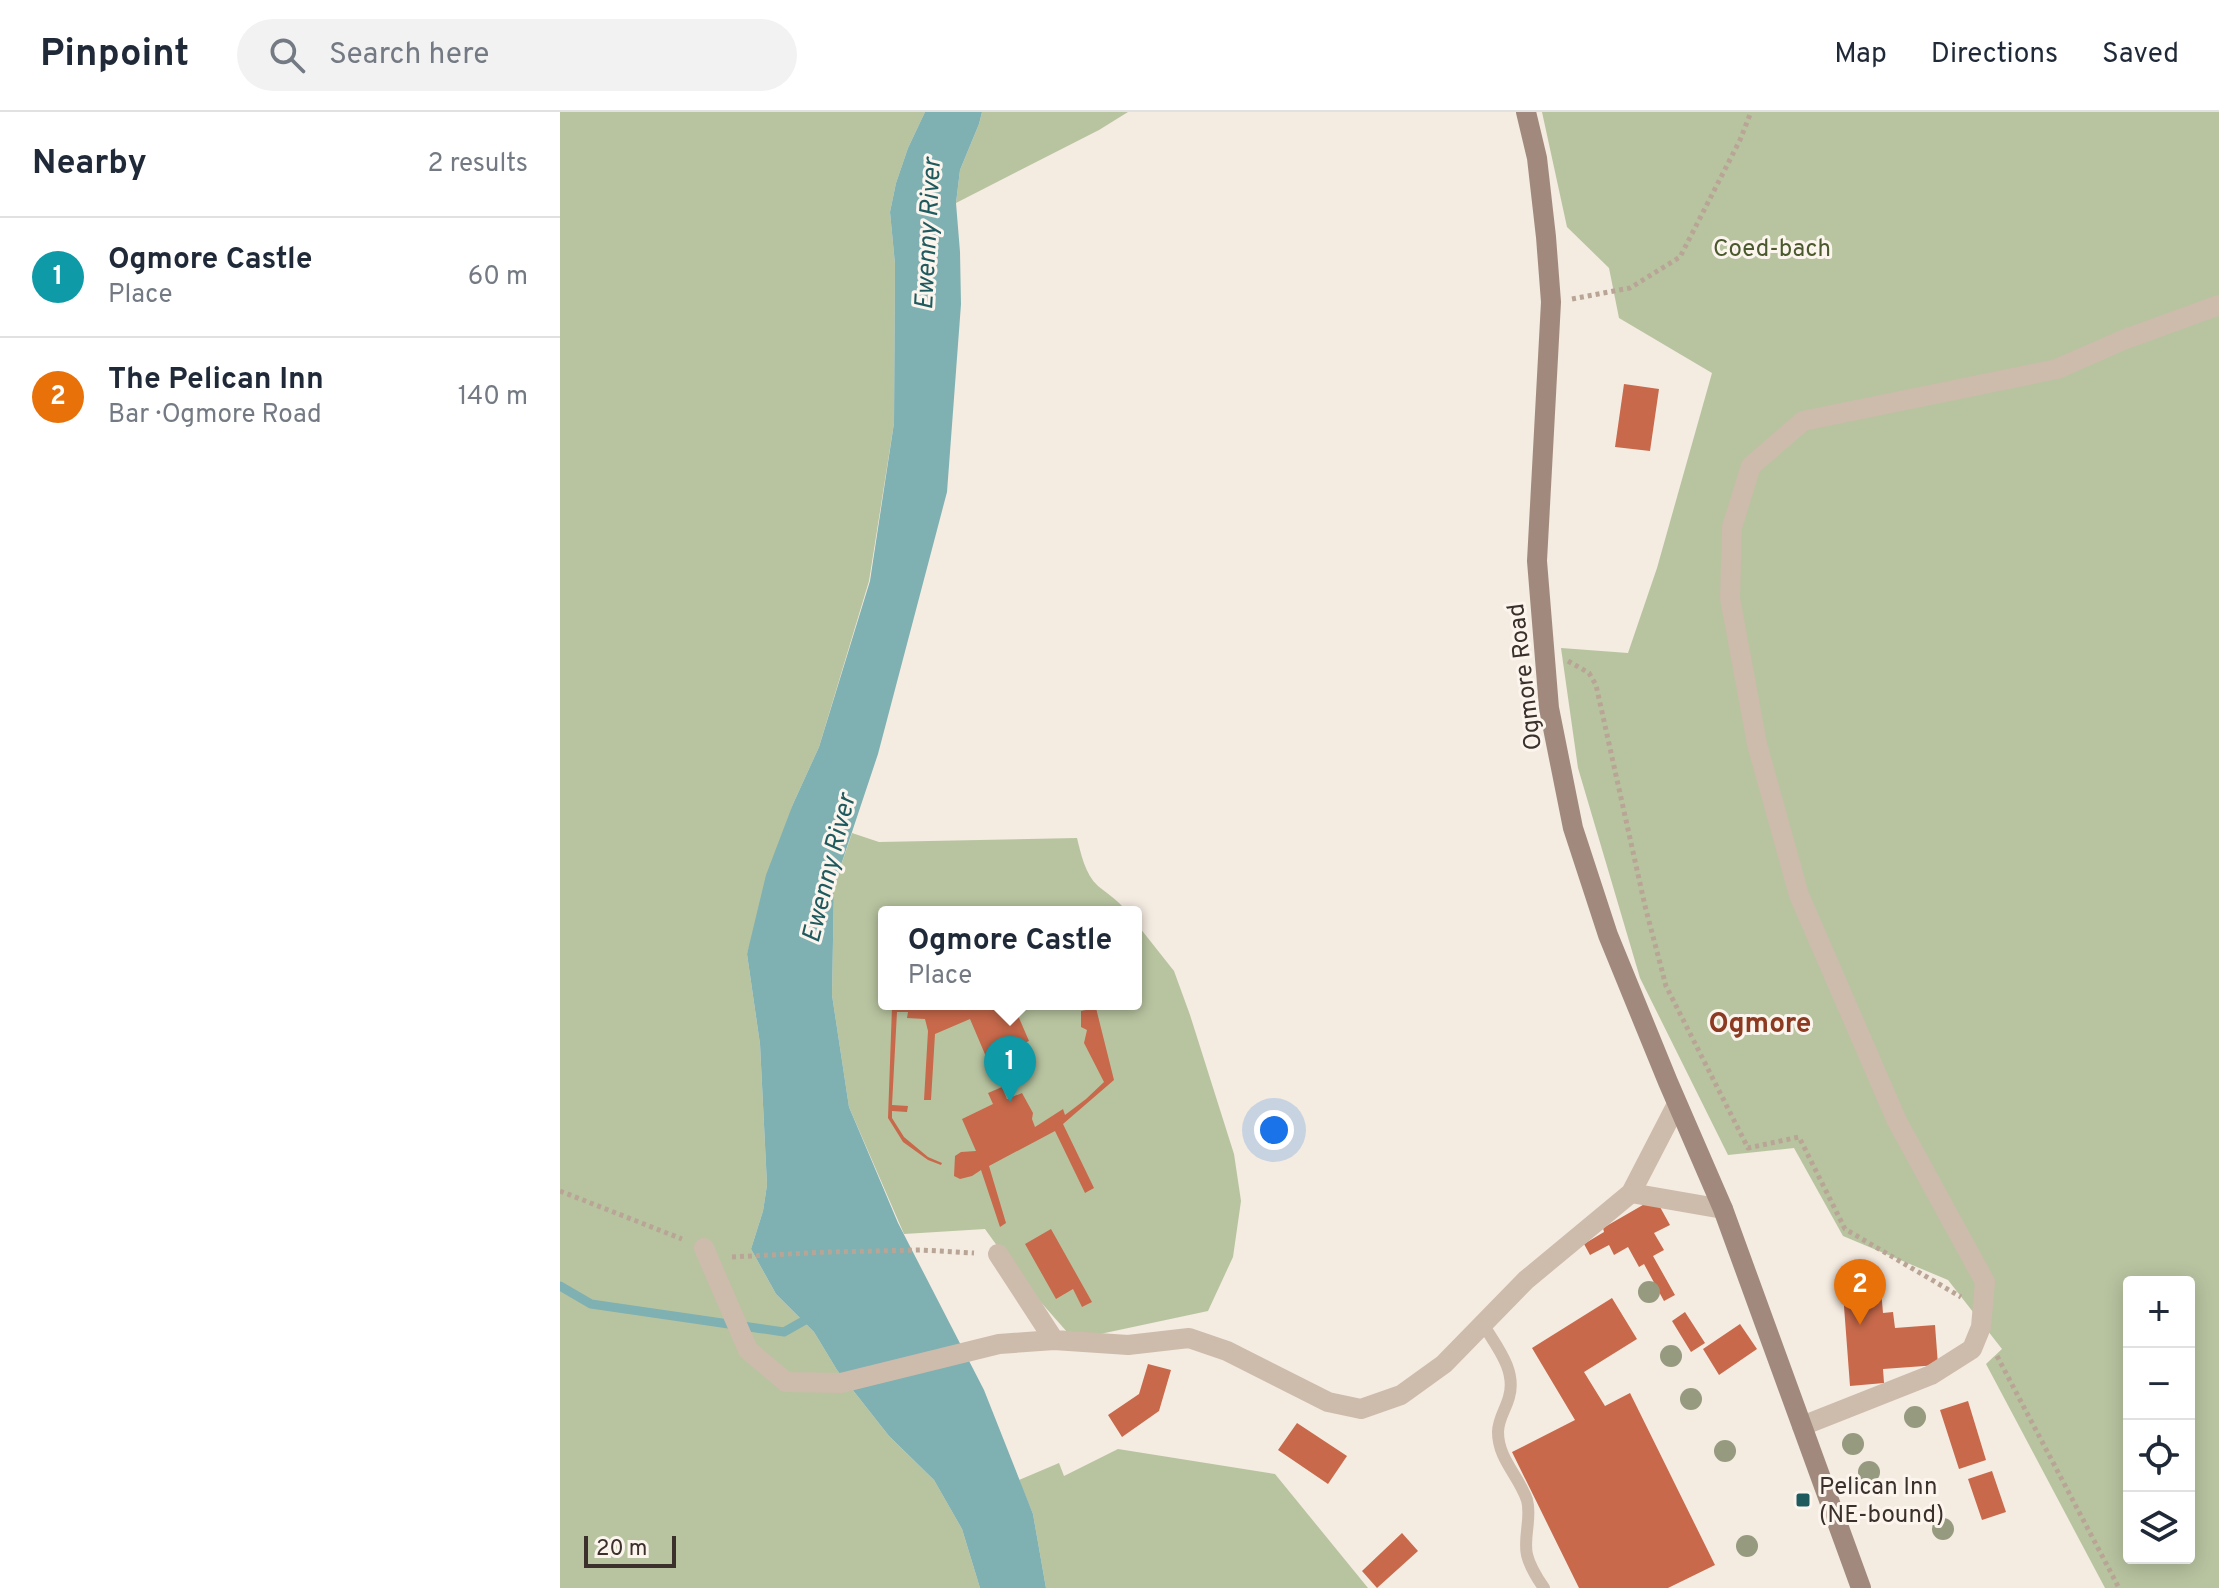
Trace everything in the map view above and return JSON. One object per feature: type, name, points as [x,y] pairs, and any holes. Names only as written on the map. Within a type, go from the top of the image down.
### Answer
[{"type":"main road","name":"Ogmore Road","points":[[1526,112],[1537,158],[1551,302],[1537,561],[1549,708],[1573,828],[1608,935],[1723,1209],[1861,1588]]},
{"type":"street","points":[[1802,1426],[1931,1375],[1972,1349],[1982,1318],[1985,1282],[1897,1121],[1799,895],[1757,744],[1730,598],[1732,527],[1751,466],[1803,421],[2057,369],[2123,340],[2219,305]]},
{"type":"street","points":[[704,1248],[748,1350],[786,1382],[841,1383],[999,1344],[1054,1340],[1128,1345],[1189,1338],[1227,1351],[1328,1402],[1361,1409],[1401,1395],[1444,1364],[1526,1280],[1631,1193],[1677,1104]]},
{"type":"street","points":[[1631,1193],[1723,1209]]},
{"type":"street","points":[[998,1254],[1054,1340]]},
{"type":"lane","points":[[1483,1324],[1508,1367],[1511,1381],[1509,1397],[1498,1433],[1502,1455],[1526,1498],[1529,1514],[1527,1554],[1531,1568],[1544,1588]]},
{"type":"path","points":[[1551,302],[1630,288],[1680,257],[1740,140],[1751,112]]},
{"type":"path","points":[[1545,647],[1589,673],[1596,685],[1666,986],[1748,1148],[1799,1137],[1845,1229],[1982,1318],[2119,1588]]},
{"type":"path","points":[[560,1191],[704,1248]]},
{"type":"path","points":[[762,1256],[921,1250],[998,1254]]},
{"type":"green space","points":[[560,112],[925,112],[908,148],[890,212],[895,264],[894,423],[869,581],[819,747],[793,804],[747,954],[760,1044],[767,1185],[763,1211],[751,1249],[776,1294],[814,1332],[837,1370],[889,1436],[934,1480],[962,1529],[980,1588],[560,1588]]},
{"type":"green space","points":[[982,112],[1128,112],[956,203],[960,170]]},
{"type":"green space","name":"Coed-bach","points":[[1542,112],[2219,112],[2219,1588],[2105,1588],[1986,1364],[2002,1349],[1948,1280],[1843,1236],[1794,1148],[1728,1155],[1640,978],[1578,768],[1561,648],[1628,653],[1657,568],[1712,373],[1619,318],[1609,268],[1567,227]]},
{"type":"green space","points":[[852,833],[879,842],[1077,838],[1090,876],[1122,906],[878,906],[878,1010],[1142,1010],[1142,931],[1174,971],[1234,1154],[1241,1201],[1233,1257],[1208,1311],[1086,1337],[1068,1333],[1023,1282],[985,1229],[904,1234],[849,1107],[832,995],[834,886]]},
{"type":"green space","points":[[1118,1449],[1275,1474],[1368,1588],[1046,1588],[1033,1514],[1019,1480],[1059,1463],[1064,1476]]},
{"type":"water","name":"Ewenny River","points":[[925,112],[982,112],[960,170],[956,203],[961,304],[947,492],[878,754],[834,886],[832,995],[849,1107],[898,1223],[984,1390],[1033,1514],[1046,1588],[980,1588],[962,1529],[934,1480],[889,1436],[837,1370],[814,1332],[776,1294],[751,1249],[763,1211],[767,1185],[760,1044],[747,954],[766,875],[819,747],[870,581],[894,423],[895,264],[890,212],[908,148]]},
{"type":"building","points":[[1624,384],[1659,389],[1650,451],[1615,447]]},
{"type":"building","points":[[892,1010],[1016,1010],[1029,1041],[987,1059],[970,1019],[935,1034],[931,1100],[924,1100],[928,1031],[925,1019],[907,1018],[908,1012],[897,1012],[892,1105],[908,1106],[907,1112],[892,1111],[892,1118],[904,1137],[941,1165],[928,1160],[903,1142],[888,1118]]},
{"type":"building","points":[[1096,1010],[1114,1080],[1063,1124],[1094,1188],[1085,1193],[1055,1131],[989,1166],[1006,1223],[1000,1227],[981,1170],[960,1179],[954,1176],[955,1156],[961,1152],[976,1151],[962,1119],[993,1104],[988,1093],[1002,1087],[1007,1099],[1022,1093],[1033,1113],[1035,1127],[1063,1109],[1065,1115],[1086,1099],[1104,1082],[1084,1043],[1087,1030],[1081,1027],[1081,1011]]},
{"type":"building","points":[[1655,1198],[1670,1225],[1654,1233],[1664,1250],[1653,1256],[1675,1295],[1664,1301],[1644,1264],[1639,1267],[1628,1247],[1614,1255],[1609,1245],[1590,1255],[1584,1244],[1604,1232],[1603,1228]]},
{"type":"building","points":[[1051,1229],[1092,1302],[1082,1307],[1073,1289],[1056,1299],[1025,1244]]},
{"type":"building","points":[[1881,1290],[1883,1313],[1893,1312],[1895,1328],[1935,1325],[1938,1365],[1883,1369],[1884,1383],[1850,1386],[1843,1293]]},
{"type":"building","points":[[1612,1298],[1637,1339],[1584,1372],[1605,1406],[1630,1393],[1715,1565],[1668,1588],[1579,1588],[1512,1452],[1575,1420],[1532,1348]]},
{"type":"building","points":[[1685,1312],[1705,1343],[1691,1352],[1672,1321]]},
{"type":"building","points":[[1740,1324],[1757,1349],[1719,1375],[1703,1349]]},
{"type":"building","points":[[1148,1364],[1171,1370],[1159,1411],[1122,1437],[1108,1415],[1139,1394]]},
{"type":"building","points":[[1968,1401],[1986,1460],[1959,1469],[1940,1410]]},
{"type":"building","points":[[1297,1423],[1347,1456],[1328,1484],[1278,1450]]},
{"type":"building","points":[[1992,1471],[2006,1512],[1982,1520],[1968,1479]]},
{"type":"building","points":[[1402,1533],[1418,1551],[1377,1588],[1362,1571]]},
{"type":"waterway","points":[[560,1286],[591,1304],[784,1332],[814,1315]]},
{"type":"place","name":"Ogmore Castle","points":[[1010,1102]]},
{"type":"place","name":"The Pelican Inn","points":[[1860,1325]]},
{"type":"place","name":"Pelican Inn (NE-bound)","points":[[1803,1500]]},
{"type":"district","name":"Ogmore","points":[[1760,1022]]}]
